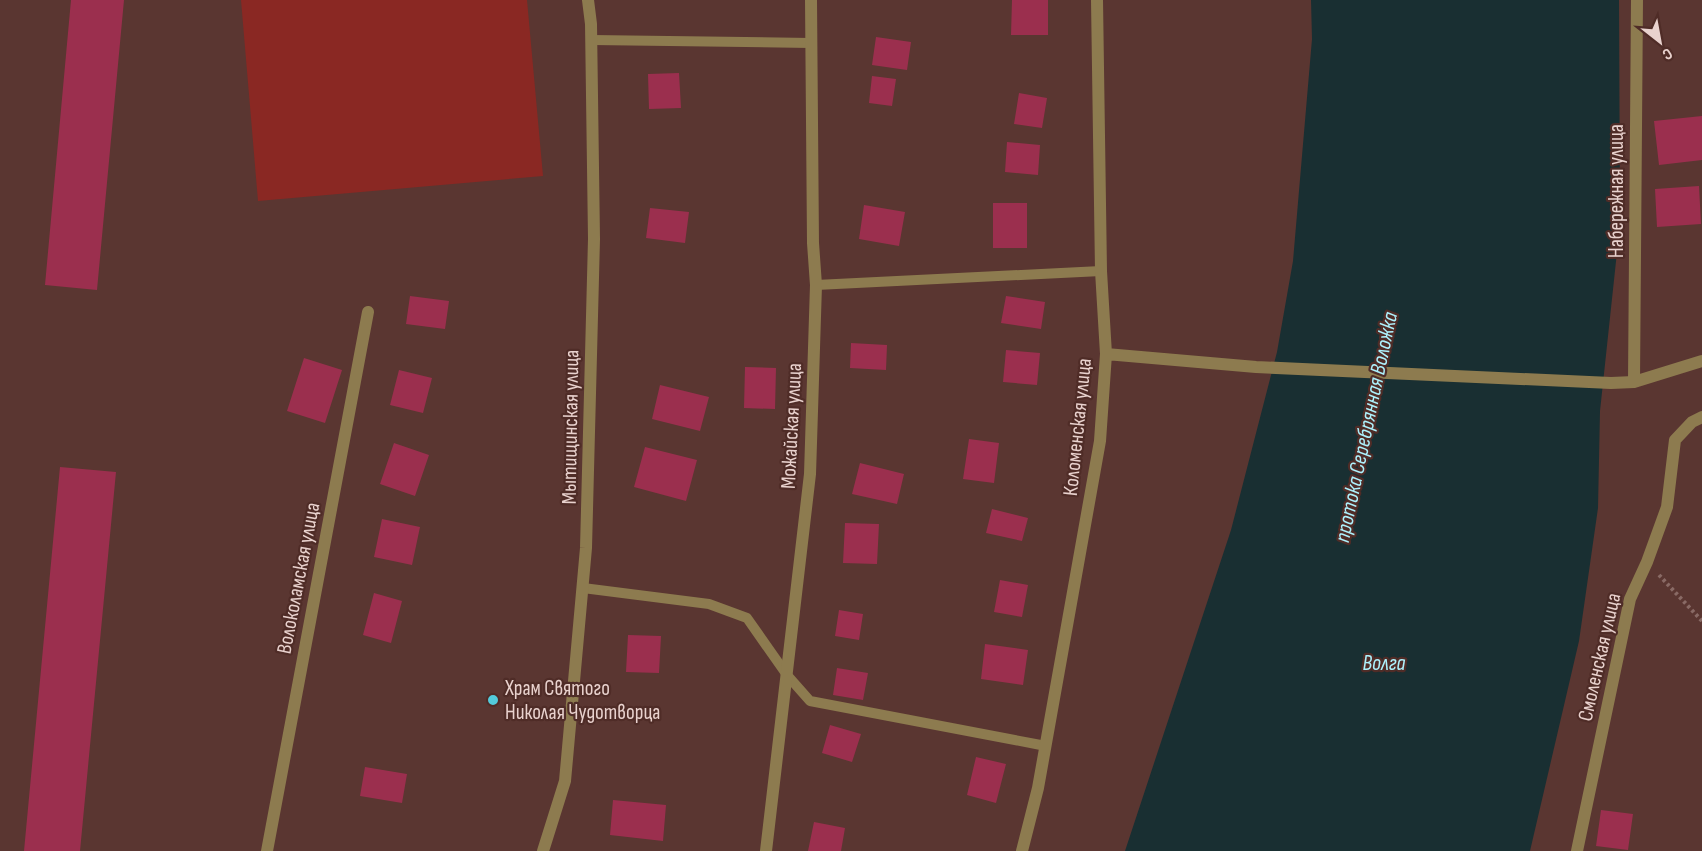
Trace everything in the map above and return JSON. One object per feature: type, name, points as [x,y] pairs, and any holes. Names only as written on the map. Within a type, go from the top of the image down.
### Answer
[{"type":"street","name":"Мытищинская улица","points":[[543,851],[565,781],[586,548],[594,239],[592,40],[588,0]]},
{"type":"street","name":"Можайская улица","points":[[766,851],[810,474],[816,285],[813,243],[811,0]]},
{"type":"street","name":"Коломенская улица","points":[[1022,851],[1046,746],[1100,441],[1106,354],[1101,271],[1097,0]]},
{"type":"street","name":"Набережная улица","points":[[1634,382],[1637,0]]},
{"type":"street","name":"Волоколамская улица","points":[[267,851],[368,312]]},
{"type":"street","points":[[1106,354],[1256,367],[1611,383],[1634,382],[1702,361]]},
{"type":"street","name":"Смоленская улица","points":[[1577,851],[1630,599],[1647,562],[1667,507],[1675,440],[1692,422],[1702,417]]},
{"type":"lane","points":[[592,40],[811,43]]},
{"type":"lane","points":[[816,285],[1101,271]]},
{"type":"lane","points":[[583,588],[710,604],[747,618],[787,675],[810,702],[1046,746]]},
{"type":"path","points":[[1647,562],[1702,621]]},
{"type":"shaded area","points":[[241,0],[527,0],[543,176],[258,201]]},
{"type":"water","name":"Волга","points":[[1311,0],[1619,0],[1620,224],[1600,411],[1598,508],[1579,641],[1530,851],[1125,851],[1231,530],[1277,352],[1293,261],[1312,39]]},
{"type":"building","points":[[71,0],[124,0],[97,290],[45,285]]},
{"type":"building","points":[[1012,0],[1048,0],[1048,35],[1011,35]]},
{"type":"building","points":[[876,37],[911,42],[907,70],[872,65]]},
{"type":"building","points":[[679,73],[681,108],[649,109],[648,74]]},
{"type":"building","points":[[872,76],[896,79],[892,106],[869,103]]},
{"type":"building","points":[[1019,93],[1047,98],[1042,128],[1014,124]]},
{"type":"building","points":[[1702,116],[1702,160],[1659,165],[1654,121]]},
{"type":"building","points":[[1007,142],[1040,145],[1038,175],[1005,172]]},
{"type":"building","points":[[1699,186],[1701,224],[1657,227],[1655,189]]},
{"type":"building","points":[[993,203],[1027,203],[1027,248],[993,248]]},
{"type":"building","points":[[864,205],[905,212],[899,246],[859,239]]},
{"type":"building","points":[[650,208],[689,212],[685,243],[646,238]]},
{"type":"building","points":[[410,296],[449,301],[445,329],[406,324]]},
{"type":"building","points":[[1006,296],[1045,302],[1041,329],[1001,323]]},
{"type":"building","points":[[851,343],[887,345],[886,370],[850,368]]},
{"type":"building","points":[[1006,350],[1040,353],[1037,385],[1003,382]]},
{"type":"building","points":[[304,358],[342,370],[325,423],[287,411]]},
{"type":"building","points":[[745,367],[776,368],[775,409],[744,408]]},
{"type":"building","points":[[399,370],[432,378],[423,413],[390,405]]},
{"type":"building","points":[[660,385],[709,397],[700,431],[652,419]]},
{"type":"building","points":[[969,439],[999,443],[994,483],[963,479]]},
{"type":"building","points":[[394,443],[429,455],[415,496],[380,484]]},
{"type":"building","points":[[645,447],[697,460],[686,501],[634,487]]},
{"type":"building","points":[[860,463],[904,474],[897,504],[852,494]]},
{"type":"building","points":[[60,467],[116,472],[80,851],[24,851]]},
{"type":"building","points":[[992,509],[1028,518],[1022,541],[986,533]]},
{"type":"building","points":[[382,519],[420,527],[412,565],[374,557]]},
{"type":"building","points":[[845,523],[879,524],[877,564],[843,563]]},
{"type":"building","points":[[1000,580],[1028,585],[1022,617],[994,612]]},
{"type":"building","points":[[374,593],[402,601],[391,643],[363,635]]},
{"type":"building","points":[[839,610],[863,614],[859,640],[835,636]]},
{"type":"building","points":[[628,635],[661,636],[659,673],[626,672]]},
{"type":"building","points":[[985,644],[1028,650],[1023,685],[981,679]]},
{"type":"building","points":[[837,668],[868,673],[863,700],[833,695]]},
{"type":"building","points":[[830,725],[861,734],[852,762],[822,753]]},
{"type":"building","points":[[976,757],[1006,764],[996,803],[967,795]]},
{"type":"building","points":[[365,767],[407,774],[402,803],[360,796]]},
{"type":"building","points":[[613,800],[666,805],[663,841],[610,835]]},
{"type":"building","points":[[1601,810],[1633,814],[1628,850],[1596,846]]},
{"type":"building","points":[[814,822],[845,828],[841,851],[808,851]]},
{"type":"place","name":"Храм Святого Николая Чудотворца","points":[[493,700]]},
{"type":"water label","name":"протока Серебрянная Воложка","points":[[1365,427]]}]
